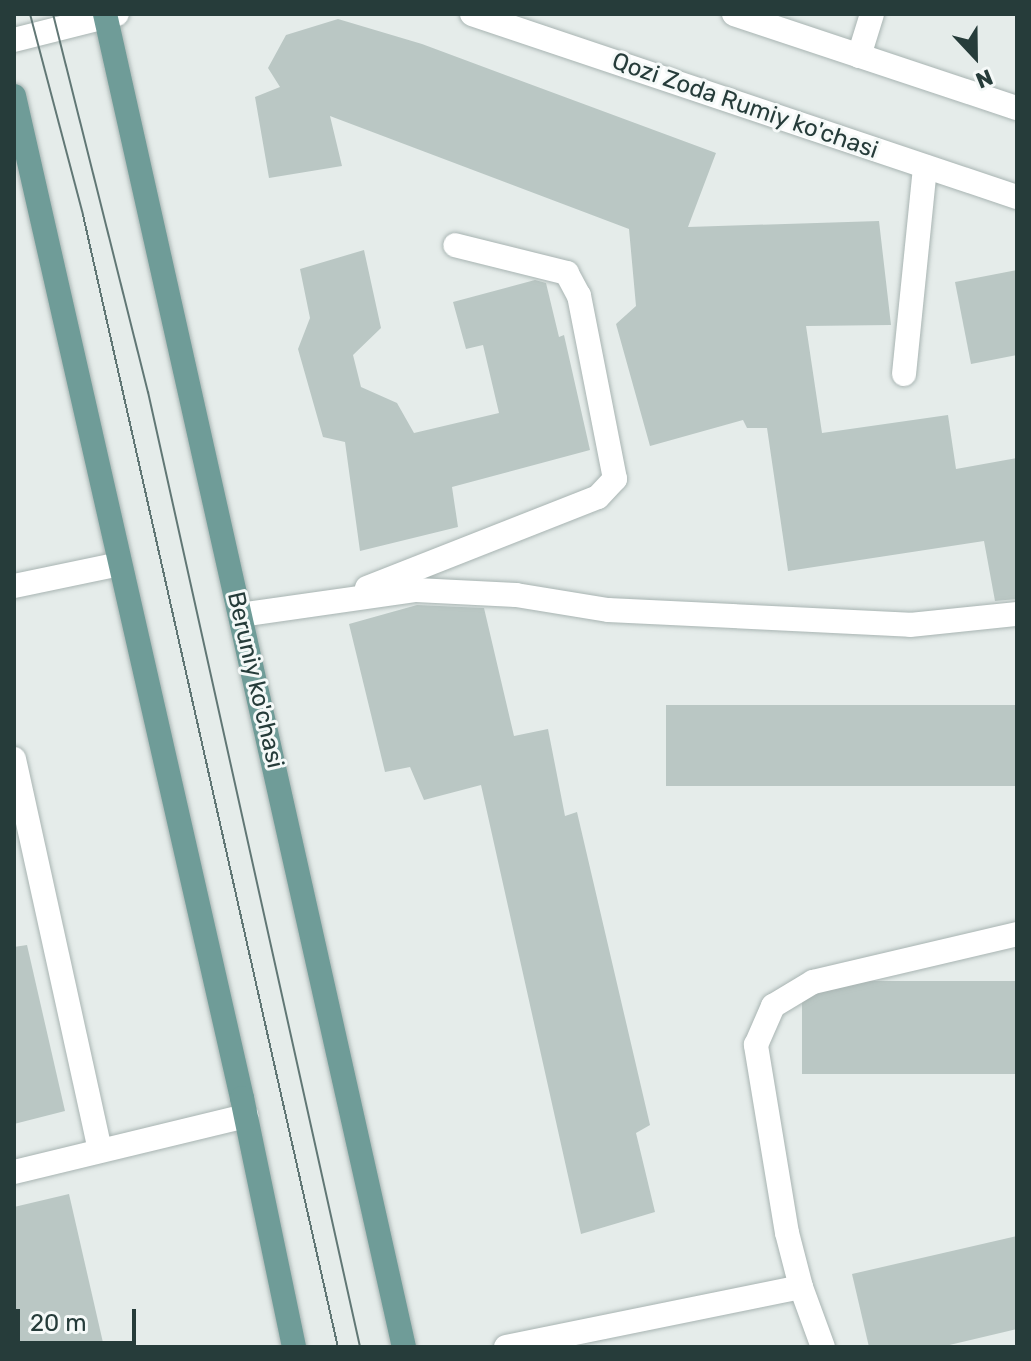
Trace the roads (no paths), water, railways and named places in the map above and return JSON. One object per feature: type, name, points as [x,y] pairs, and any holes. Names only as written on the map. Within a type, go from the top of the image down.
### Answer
[{"type":"main road","name":"Beruniy ko'chasi","points":[[109,16],[404,1347]]},
{"type":"main road","points":[[14,96],[246,1116],[294,1347]]},
{"type":"street","name":"Qozi Zoda Rumiy ko'chasi","points":[[472,14],[1017,197]]},
{"type":"street","points":[[734,14],[1017,108]]},
{"type":"street","points":[[859,56],[872,14]]},
{"type":"street","points":[[14,40],[109,16]]},
{"type":"street","points":[[904,374],[925,167]]},
{"type":"street","points":[[331,602],[598,497],[615,479],[579,296],[567,273],[455,245]]},
{"type":"street","points":[[14,586],[119,564]]},
{"type":"street","points":[[240,615],[416,590],[516,595],[608,610],[910,625],[1017,614]]},
{"type":"street","points":[[14,759],[100,1150]]},
{"type":"street","points":[[823,1347],[801,1287],[787,1233],[756,1045],[773,1006],[813,982],[1017,934]]},
{"type":"street","points":[[14,1172],[246,1116]]},
{"type":"street","points":[[506,1347],[801,1287]]},
{"type":"tram line","points":[[30,14],[83,215],[338,1347]]},
{"type":"tram line","points":[[53,14],[148,392],[360,1347]]}]
